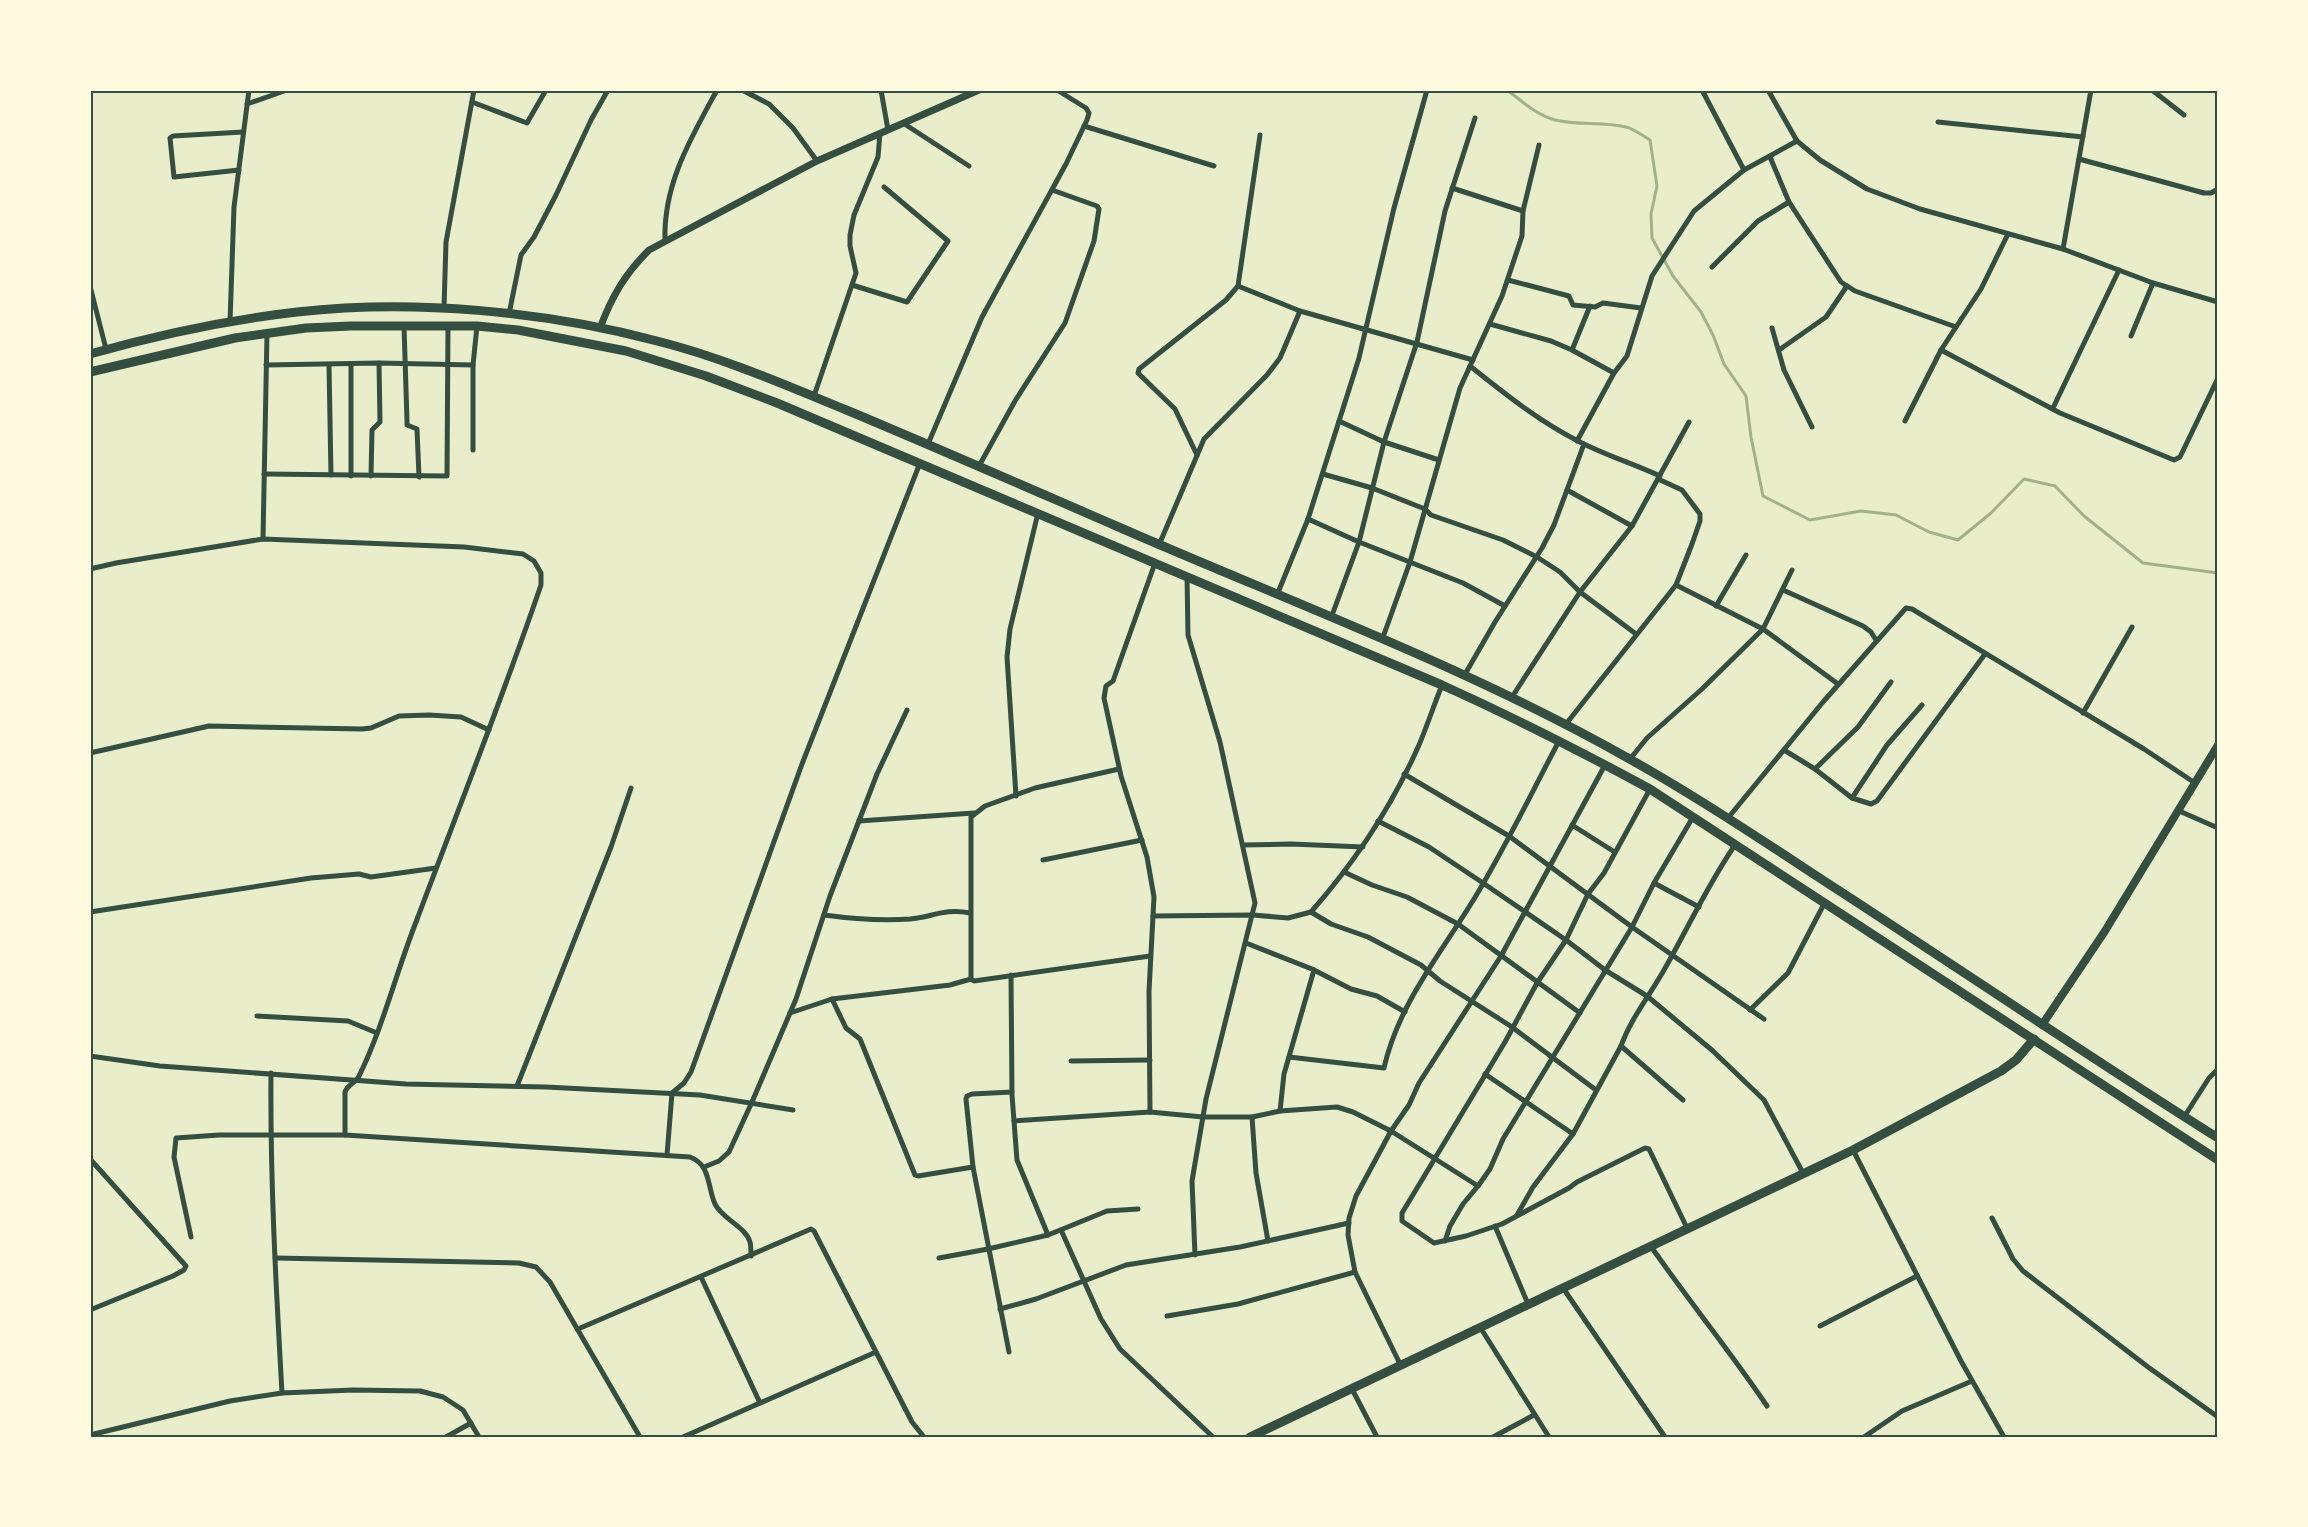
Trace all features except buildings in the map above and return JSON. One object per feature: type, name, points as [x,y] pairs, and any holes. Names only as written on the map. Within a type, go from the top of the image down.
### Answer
[{"type":"main road","points":[[387,326],[390,317],[388,307]]},
{"type":"main road","points":[[90,354],[230,322],[303,311],[388,307],[444,308],[509,314],[600,328],[687,349],[814,396],[928,444],[1512,697],[1566,724],[1630,759],[1728,818],[2218,1138]]},
{"type":"main road","points":[[425,326],[426,307]]},
{"type":"main road","points":[[90,372],[267,333],[328,327],[477,326],[547,334],[626,351],[665,362],[769,400],[1442,685],[1605,765],[1650,789],[2218,1160]]},
{"type":"main road","points":[[2042,1025],[2105,931],[2218,746]]},
{"type":"main road","points":[[1250,1437],[1853,1150],[2001,1071],[2016,1060],[2034,1039]]},
{"type":"street","points":[[230,322],[234,207],[249,90]]},
{"type":"street","points":[[247,104],[287,90]]},
{"type":"street","points":[[444,308],[446,242],[474,90]]},
{"type":"street","points":[[472,102],[527,123],[546,90]]},
{"type":"street","points":[[509,314],[522,255],[556,195],[591,120],[608,90]]},
{"type":"street","points":[[665,241],[664,219],[679,162],[717,90]]},
{"type":"street","points":[[742,90],[769,104],[793,128],[817,161]]},
{"type":"street","points":[[880,90],[888,130]]},
{"type":"street","points":[[600,328],[609,303],[629,271],[649,250],[817,161],[978,90]]},
{"type":"street","points":[[928,444],[982,317],[1052,190],[1089,113],[1057,90]]},
{"type":"street","points":[[1278,596],[1323,474],[1367,329],[1379,265],[1427,90]]},
{"type":"street","points":[[1702,90],[1744,170]]},
{"type":"street","points":[[1770,90],[1797,141],[1820,160],[1867,189],[1920,209],[2063,249],[2153,284],[2218,302]]},
{"type":"street","points":[[2063,249],[2091,90]]},
{"type":"street","points":[[2152,90],[2184,115]]},
{"type":"street","points":[[1331,618],[1359,542],[1384,442],[1417,342],[1445,211],[1475,118]]},
{"type":"street","points":[[1938,122],[2083,137]]},
{"type":"street","points":[[903,123],[969,166]]},
{"type":"street","points":[[1084,126],[1214,166]]},
{"type":"street","points":[[239,170],[174,177],[170,138],[243,132]]},
{"type":"street","points":[[814,396],[856,273],[850,235],[854,215],[878,157],[880,133]]},
{"type":"street","points":[[1197,455],[1175,409],[1138,373],[1139,369],[1226,300],[1238,286],[1260,135]]},
{"type":"street","points":[[1577,441],[1614,373],[1627,356],[1652,276],[1694,211],[1744,170],[1797,141]]},
{"type":"street","points":[[1382,640],[1410,562],[1460,388],[1508,280],[1522,236],[1523,211],[1539,145]]},
{"type":"street","points":[[1770,157],[1789,202],[1841,282],[1855,291],[1956,327]]},
{"type":"street","points":[[2079,159],[2204,193],[2211,193],[2218,189]]},
{"type":"street","points":[[852,285],[907,302],[948,241],[884,187]]},
{"type":"street","points":[[1452,188],[1523,211]]},
{"type":"street","points":[[979,466],[1015,401],[1065,323],[1094,240],[1099,209],[1097,206],[1052,190]]},
{"type":"street","points":[[1712,267],[1758,221],[1789,202]]},
{"type":"street","points":[[1905,421],[1941,350],[1981,289],[2008,234]]},
{"type":"street","points":[[2053,408],[2119,270]]},
{"type":"street","points":[[1508,280],[1569,296],[1573,305],[1597,306],[1603,303],[1641,308]]},
{"type":"street","points":[[2131,336],[2153,284]]},
{"type":"street","points":[[90,286],[106,349]]},
{"type":"street","points":[[1238,286],[1300,311],[1417,342],[1473,360]]},
{"type":"street","points":[[1779,350],[1827,317],[1847,286]]},
{"type":"street","points":[[1572,350],[1590,306]]},
{"type":"street","points":[[1159,545],[1207,435],[1267,375],[1280,358],[1300,311]]},
{"type":"street","points":[[1490,324],[1551,341],[1614,373]]},
{"type":"street","points":[[404,326],[407,425],[417,429],[419,477]]},
{"type":"street","points":[[264,474],[445,477],[448,474],[448,326]]},
{"type":"street","points":[[473,450],[473,365],[477,326]]},
{"type":"street","points":[[1772,328],[1784,370],[1812,427]]},
{"type":"street","points":[[262,539],[267,333]]},
{"type":"street","points":[[1941,350],[2053,408],[2174,460],[2180,457],[2218,378]]},
{"type":"street","points":[[266,365],[379,363],[473,365]]},
{"type":"street","points":[[371,476],[372,430],[380,422],[379,363]]},
{"type":"street","points":[[329,365],[331,475]]},
{"type":"street","points":[[351,365],[351,476]]},
{"type":"street","points":[[1470,366],[1510,399],[1577,441],[1682,490],[1701,518],[1676,585],[1566,724]]},
{"type":"street","points":[[2210,396],[2218,398]]},
{"type":"street","points":[[1339,421],[1384,442],[1439,460]]},
{"type":"street","points":[[1512,697],[1580,592],[1632,526],[1689,422]]},
{"type":"street","points":[[1464,676],[1554,525],[1584,444]]},
{"type":"street","points":[[667,1155],[672,1093],[684,1083],[691,1072],[794,786],[920,462]]},
{"type":"street","points":[[1323,474],[1372,488],[1425,509],[1431,515],[1503,540],[1537,556],[1636,634]]},
{"type":"street","points":[[1567,490],[1632,526]]},
{"type":"street","points":[[1016,796],[1007,657],[1010,629],[1038,513]]},
{"type":"street","points":[[1308,519],[1463,583],[1505,606]]},
{"type":"street","points":[[90,569],[262,539],[464,547],[523,554],[534,561],[541,573],[541,585],[377,1033],[358,1080],[347,1086],[345,1135]]},
{"type":"street","points":[[1716,606],[1746,555]]},
{"type":"street","points":[[1150,1112],[1150,956],[1154,897],[1147,856],[1119,769],[1104,698],[1106,686],[1113,681],[1155,563]]},
{"type":"street","points":[[1630,759],[1647,738],[1763,629],[1792,570]]},
{"type":"street","points":[[1187,576],[1188,635],[1220,742],[1255,903],[1203,1117],[1192,1180],[1195,1255]]},
{"type":"street","points":[[1676,585],[1763,629],[1838,684]]},
{"type":"street","points":[[1783,590],[1863,626],[1876,640]]},
{"type":"street","points":[[1728,818],[1838,684],[1906,608],[1912,609],[2144,749],[2195,783]]},
{"type":"street","points":[[2083,713],[2132,627]]},
{"type":"street","points":[[1784,750],[1852,798],[1870,804],[1877,801],[1985,654]]},
{"type":"street","points":[[1815,770],[1858,727],[1891,682]]},
{"type":"street","points":[[1153,916],[1253,915],[1288,918],[1311,912],[1363,847],[1419,746],[1442,685]]},
{"type":"street","points":[[1852,798],[1887,745],[1922,705]]},
{"type":"street","points":[[704,1167],[719,1161],[729,1152],[752,1102],[790,1013],[877,774],[907,710]]},
{"type":"street","points":[[90,753],[209,726],[362,729],[371,728],[399,716],[429,715],[461,717],[489,730]]},
{"type":"street","points":[[1289,1057],[1384,1068],[1396,1029],[1405,1012],[1483,883],[1559,741]]},
{"type":"street","points":[[1401,1366],[1355,1272],[1348,1235],[1356,1196],[1391,1131],[1409,1105],[1419,1083],[1501,956],[1605,765]]},
{"type":"street","points":[[971,979],[969,821],[974,813],[985,806],[1035,788],[1119,769]]},
{"type":"street","points":[[1404,774],[1509,836],[1632,927],[1764,1019]]},
{"type":"street","points":[[518,1086],[611,847],[631,788]]},
{"type":"street","points":[[1650,789],[1613,851],[1604,873],[1588,894],[1566,940],[1537,983],[1402,1213],[1402,1221],[1434,1244],[1495,1226],[1645,1148],[1649,1149],[1687,1228]]},
{"type":"street","points":[[2177,810],[2218,828]]},
{"type":"street","points":[[859,821],[974,813]]},
{"type":"street","points":[[1445,1241],[1450,1226],[1463,1204],[1490,1169],[1503,1139],[1632,927],[1654,883],[1693,817]]},
{"type":"street","points":[[1378,821],[1429,847],[1566,940],[1605,970],[1647,996],[1713,1051],[1764,1100],[1803,1173]]},
{"type":"street","points":[[1572,825],[1613,851]]},
{"type":"street","points":[[1043,860],[1142,840]]},
{"type":"street","points":[[1243,845],[1363,847]]},
{"type":"street","points":[[1517,1216],[1533,1187],[1573,1134],[1621,1046],[1625,1034],[1672,955],[1716,873],[1735,845]]},
{"type":"street","points":[[90,912],[311,878],[358,874],[371,877],[436,868]]},
{"type":"street","points":[[1344,872],[1407,897],[1458,924],[1580,1013]]},
{"type":"street","points":[[1654,883],[1699,907]]},
{"type":"street","points":[[1750,1010],[1788,973],[1824,904]]},
{"type":"street","points":[[824,915],[868,921],[922,918],[932,913],[959,911],[970,914]]},
{"type":"street","points":[[1311,912],[1331,924],[1368,937],[1421,965],[1471,1002],[1512,1027],[1596,1090]]},
{"type":"street","points":[[1245,943],[1314,970],[1351,989],[1377,996],[1405,1012]]},
{"type":"street","points":[[790,1013],[832,999],[950,985],[971,979],[974,981],[1150,956]]},
{"type":"street","points":[[1280,1110],[1281,1086],[1314,970]]},
{"type":"street","points":[[1011,975],[1012,1092],[1017,1160],[1048,1235]]},
{"type":"street","points":[[832,999],[846,1028],[860,1039],[915,1174],[918,1176],[972,1167]]},
{"type":"street","points":[[257,1016],[348,1021],[377,1033]]},
{"type":"street","points":[[1621,1046],[1683,1100]]},
{"type":"street","points":[[90,1056],[160,1066],[406,1084],[672,1093],[752,1102],[793,1110]]},
{"type":"street","points":[[1071,1061],[1150,1060]]},
{"type":"street","points":[[2184,1117],[2209,1078],[2218,1069]]},
{"type":"street","points":[[271,1073],[270,1134],[282,1393]]},
{"type":"street","points":[[1485,1074],[1573,1134]]},
{"type":"street","points":[[1009,1352],[972,1167],[967,1096],[1012,1092]]},
{"type":"street","points":[[1014,1121],[1150,1112],[1203,1117],[1251,1117],[1280,1110],[1337,1107],[1353,1112],[1391,1131],[1478,1186]]},
{"type":"street","points":[[1251,1117],[1256,1173],[1268,1241]]},
{"type":"street","points":[[191,1237],[174,1157],[176,1138],[270,1134],[345,1135],[690,1157],[698,1160],[704,1167],[714,1202],[750,1240],[752,1256]]},
{"type":"street","points":[[1853,1150],[1972,1381],[2004,1437]]},
{"type":"street","points":[[90,1159],[186,1266],[184,1270],[173,1276],[92,1307]]},
{"type":"street","points":[[939,1258],[1048,1235],[1107,1211],[1138,1209]]},
{"type":"street","points":[[1992,1218],[2013,1259],[2023,1271],[2148,1367],[2218,1417]]},
{"type":"street","points":[[1000,1309],[1135,1263],[1195,1255],[1349,1223]]},
{"type":"street","points":[[1495,1226],[1528,1304]]},
{"type":"street","points":[[578,1329],[808,1230],[814,1231],[912,1422],[924,1437]]},
{"type":"street","points":[[1061,1230],[1101,1319],[1120,1350],[1213,1437]]},
{"type":"street","points":[[1650,1245],[1687,1299],[1730,1352],[1767,1406]]},
{"type":"street","points":[[275,1258],[519,1263],[536,1267],[550,1282],[640,1437]]},
{"type":"street","points":[[1167,1316],[1238,1304],[1355,1272]]},
{"type":"street","points":[[1820,1326],[1917,1276]]},
{"type":"street","points":[[701,1277],[760,1403]]},
{"type":"street","points":[[1562,1287],[1665,1437]]},
{"type":"street","points":[[1480,1327],[1549,1437]]},
{"type":"street","points":[[683,1437],[876,1352]]},
{"type":"street","points":[[1864,1437],[1902,1411],[1972,1381]]},
{"type":"street","points":[[1352,1389],[1377,1437]]},
{"type":"street","points":[[91,1435],[230,1401],[282,1393],[353,1390],[420,1391],[443,1397],[463,1410],[479,1437]]},
{"type":"street","points":[[1492,1437],[1534,1415]]},
{"type":"street","points":[[446,1437],[471,1424]]},
{"type":"waterway","points":[[1507,90],[1548,118],[1564,122],[1626,127],[1650,140],[1657,186],[1651,214],[1652,238],[1673,276],[1701,312],[1724,364],[1746,396],[1751,437],[1763,496],[1810,520],[1861,511],[1896,515],[1929,532],[1958,540],[1991,513],[2024,479],[2055,486],[2084,516],[2143,563],[2218,573]]}]
